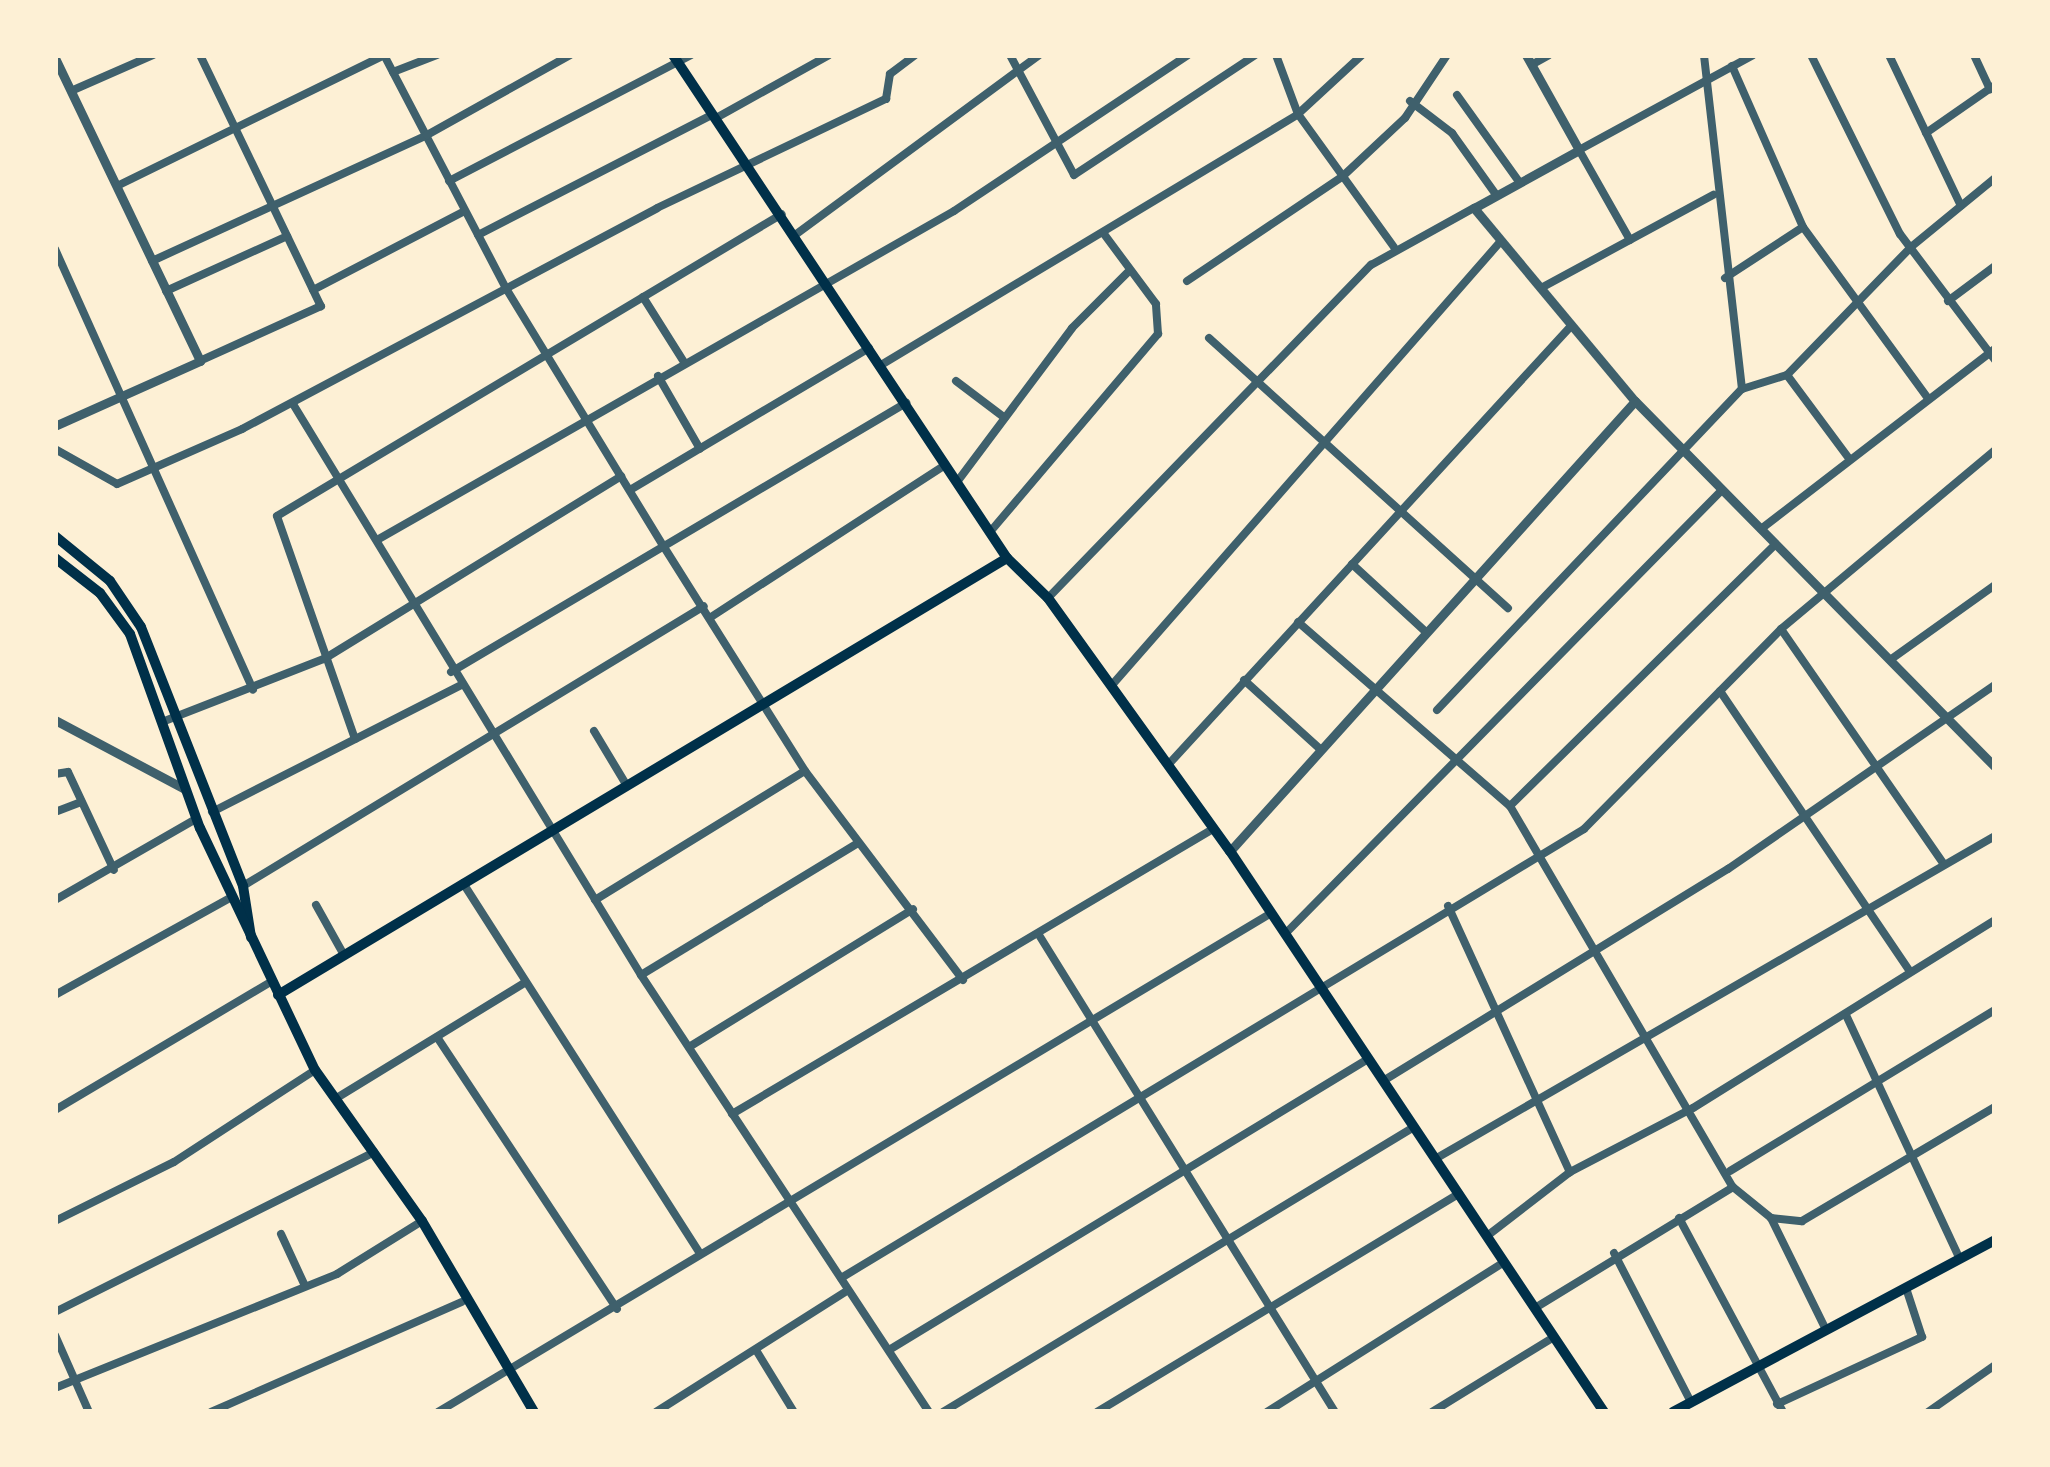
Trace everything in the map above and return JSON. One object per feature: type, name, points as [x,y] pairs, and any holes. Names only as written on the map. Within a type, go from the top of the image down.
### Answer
[{"type":"main road","points":[[675,59],[782,214],[1007,558],[1048,598],[1230,851],[1604,1412]]},
{"type":"main road","points":[[55,536],[110,582],[141,627],[244,886],[251,937]]},
{"type":"main road","points":[[55,558],[100,593],[130,634],[196,819],[314,1070],[422,1222],[462,1302],[534,1412]]},
{"type":"main road","points":[[278,994],[1007,558]]},
{"type":"main road","points":[[100,593],[110,582]]},
{"type":"main road","points":[[1677,1411],[1995,1240]]},
{"type":"street","points":[[70,91],[153,55]]},
{"type":"street","points":[[55,426],[121,400],[321,306],[200,55]]},
{"type":"street","points":[[116,186],[233,124],[384,55],[507,290],[664,547],[805,771],[858,844],[913,908],[964,980]]},
{"type":"street","points":[[393,72],[438,55]]},
{"type":"street","points":[[152,261],[269,200],[427,134],[570,55]]},
{"type":"street","points":[[449,181],[675,59],[692,55]]},
{"type":"street","points":[[478,235],[829,55]]},
{"type":"street","points":[[55,449],[117,484],[149,471],[293,404],[748,165],[886,99],[890,74],[914,55]]},
{"type":"street","points":[[1010,55],[1074,175],[1255,55]]},
{"type":"street","points":[[795,235],[1039,55]]},
{"type":"street","points":[[378,540],[583,414],[827,284],[1055,145],[1188,55]]},
{"type":"street","points":[[1276,55],[1298,114],[1394,247]]},
{"type":"street","points":[[880,365],[1104,234],[1298,114],[1362,55]]},
{"type":"street","points":[[1187,281],[1343,176],[1406,118],[1410,100],[1448,55]]},
{"type":"street","points":[[1526,55],[1630,240]]},
{"type":"street","points":[[1534,64],[1549,55]]},
{"type":"street","points":[[1704,55],[1713,195],[1742,389]]},
{"type":"street","points":[[1048,598],[1394,247],[1497,196],[1753,55]]},
{"type":"street","points":[[1761,530],[1927,397],[1993,354],[1948,301],[1911,247],[1812,55]]},
{"type":"street","points":[[1888,55],[1961,206]]},
{"type":"street","points":[[1926,132],[1993,87],[1974,55]]},
{"type":"street","points":[[55,58],[200,361]]},
{"type":"street","points":[[1732,66],[1803,227],[1927,397]]},
{"type":"street","points":[[1457,96],[1520,183]]},
{"type":"street","points":[[1410,100],[1452,133],[1497,196]]},
{"type":"street","points":[[1437,710],[1742,389],[1786,375],[1911,247],[1995,178]]},
{"type":"street","points":[[1540,288],[1713,195]]},
{"type":"street","points":[[1474,208],[1634,401],[1995,767]]},
{"type":"street","points":[[313,290],[466,211]]},
{"type":"street","points":[[355,738],[276,516],[782,214]]},
{"type":"street","points":[[1725,278],[1803,227]]},
{"type":"street","points":[[990,532],[1158,334],[1162,318],[1104,234]]},
{"type":"street","points":[[166,290],[287,236]]},
{"type":"street","points":[[1112,685],[1501,241]]},
{"type":"street","points":[[55,249],[149,471],[253,690]]},
{"type":"street","points":[[1948,301],[1995,266]]},
{"type":"street","points":[[958,482],[1072,328],[1128,273]]},
{"type":"street","points":[[643,297],[684,362]]},
{"type":"street","points":[[1168,765],[1572,326]]},
{"type":"street","points":[[1209,338],[1508,608]]},
{"type":"street","points":[[630,490],[869,348]]},
{"type":"street","points":[[1786,375],[1848,457]]},
{"type":"street","points":[[658,376],[700,448]]},
{"type":"street","points":[[956,382],[1005,418]]},
{"type":"street","points":[[1230,851],[1634,401]]},
{"type":"street","points":[[293,404],[338,482],[378,540],[451,672],[641,975],[929,1412]]},
{"type":"street","points":[[451,672],[906,404]]},
{"type":"street","points":[[842,1278],[1323,990],[1448,906],[1584,829],[1782,629],[1995,450]]},
{"type":"street","points":[[711,617],[944,465]]},
{"type":"street","points":[[162,722],[253,690],[324,659],[622,476]]},
{"type":"street","points":[[1285,934],[1722,490]]},
{"type":"street","points":[[1510,806],[1776,544]]},
{"type":"street","points":[[1352,564],[1426,632]]},
{"type":"street","points":[[1890,660],[1995,585]]},
{"type":"street","points":[[244,886],[704,606]]},
{"type":"street","points":[[1298,622],[1371,693],[1420,734],[1458,759],[1510,806],[1730,1171],[1733,1187],[1772,1218],[1826,1330]]},
{"type":"street","points":[[1782,629],[1944,864]]},
{"type":"street","points":[[1244,680],[1320,749]]},
{"type":"street","points":[[1384,1081],[1494,1006],[1596,949],[1806,816],[1995,684]]},
{"type":"street","points":[[212,812],[461,685]]},
{"type":"street","points":[[1720,691],[1909,970]]},
{"type":"street","points":[[55,720],[185,789]]},
{"type":"street","points":[[594,731],[626,786]]},
{"type":"street","points":[[596,900],[805,771]]},
{"type":"street","points":[[55,774],[68,772],[114,870]]},
{"type":"street","points":[[55,812],[82,802]]},
{"type":"street","points":[[55,900],[114,870],[196,819]]},
{"type":"street","points":[[732,1114],[1214,829]]},
{"type":"street","points":[[1435,1159],[1532,1096],[1647,1036],[1995,836]]},
{"type":"street","points":[[641,975],[858,844]]},
{"type":"street","points":[[464,884],[700,1254]]},
{"type":"street","points":[[55,996],[230,898]]},
{"type":"street","points":[[316,906],[344,955]]},
{"type":"street","points":[[1448,906],[1570,1172]]},
{"type":"street","points":[[689,1047],[913,908]]},
{"type":"street","points":[[438,1412],[509,1376],[1088,1016],[1272,914]]},
{"type":"street","points":[[1487,1236],[1570,1172],[1693,1108],[1846,1015],[1909,970],[1995,920]]},
{"type":"street","points":[[1039,935],[1136,1102],[1335,1412]]},
{"type":"street","points":[[55,1110],[272,981]]},
{"type":"street","points":[[335,1098],[524,983]]},
{"type":"street","points":[[1730,1171],[1995,1010]]},
{"type":"street","points":[[1846,1015],[1880,1080],[1960,1259]]},
{"type":"street","points":[[437,1037],[618,1309]]},
{"type":"street","points":[[889,1350],[1185,1175],[1368,1059]]},
{"type":"street","points":[[55,1221],[174,1162],[314,1070]]},
{"type":"street","points":[[1772,1218],[1802,1221],[1914,1160],[1995,1107]]},
{"type":"street","points":[[943,1412],[1414,1127]]},
{"type":"street","points":[[55,1312],[374,1152]]},
{"type":"street","points":[[1535,1308],[1614,1253],[1733,1187]]},
{"type":"street","points":[[1097,1412],[1270,1312],[1459,1194]]},
{"type":"street","points":[[1679,1218],[1754,1368],[1780,1408],[1922,1336],[1906,1288]]},
{"type":"street","points":[[55,1388],[305,1286],[422,1222]]},
{"type":"street","points":[[281,1234],[305,1286]]},
{"type":"street","points":[[1614,1253],[1691,1402]]},
{"type":"street","points":[[1268,1412],[1504,1262]]},
{"type":"street","points":[[656,1412],[848,1290]]},
{"type":"street","points":[[211,1412],[462,1302]]},
{"type":"street","points":[[55,1335],[88,1412]]},
{"type":"street","points":[[1434,1411],[1554,1337]]},
{"type":"street","points":[[756,1350],[794,1412]]},
{"type":"street","points":[[1928,1412],[1995,1365]]}]
